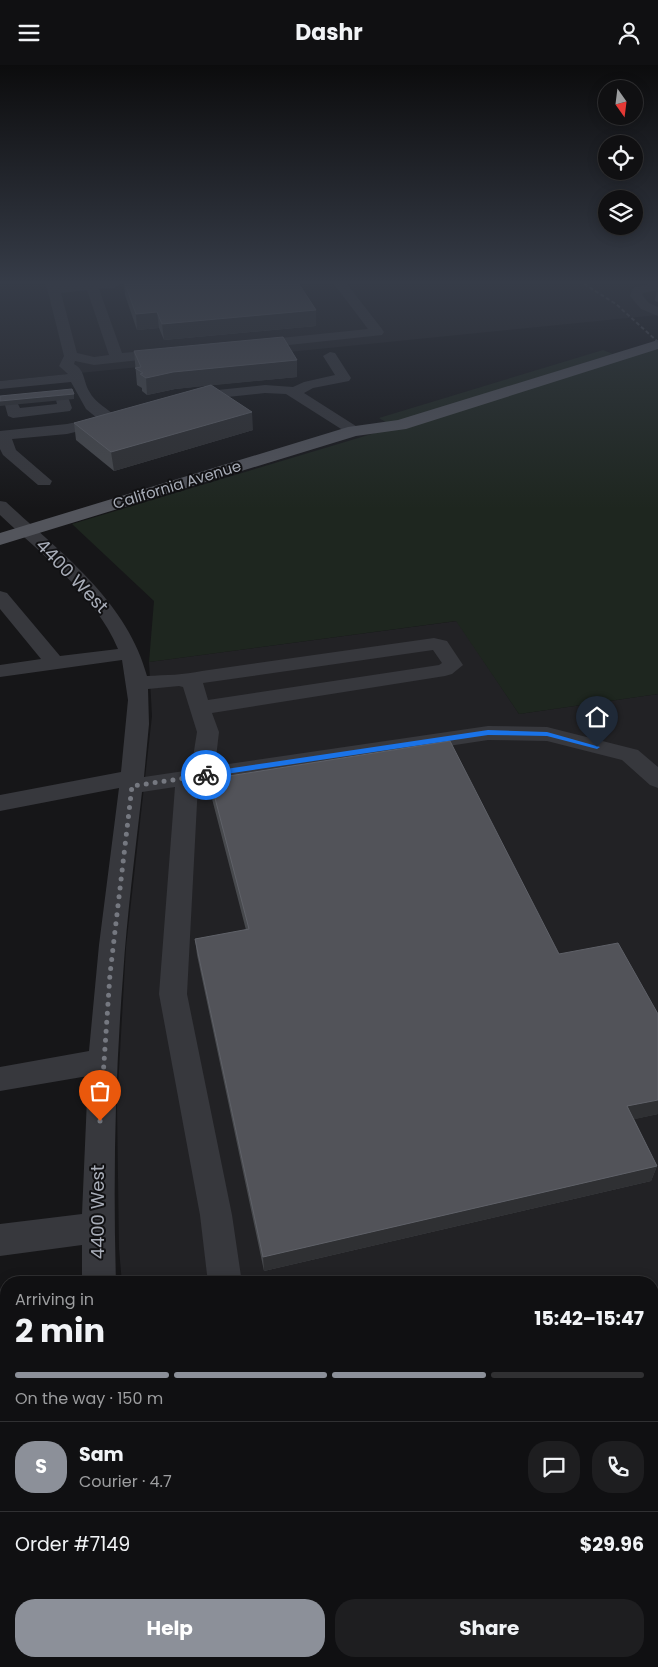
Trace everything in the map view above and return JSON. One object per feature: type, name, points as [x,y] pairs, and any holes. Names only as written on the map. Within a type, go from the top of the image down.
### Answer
[{"type":"main road","points":[[512,374],[563,359]]},
{"type":"main road","name":"California Avenue","points":[[0,539],[354,431],[400,425],[611,359]]},
{"type":"main road","name":"California Avenue","points":[[354,431],[380,413],[390,410]]},
{"type":"street","points":[[3,382],[68,361],[110,359]]},
{"type":"street","points":[[294,392],[309,385],[344,378],[332,359]]},
{"type":"street","points":[[68,361],[78,377],[81,390],[91,406],[109,419]]},
{"type":"street","points":[[3,382],[46,381],[78,377]]},
{"type":"street","points":[[46,381],[48,402]]},
{"type":"street","points":[[46,381],[48,402]]},
{"type":"street","points":[[3,382],[7,408],[6,436],[9,452],[44,481]]},
{"type":"street","points":[[177,400],[264,389],[283,389],[294,392],[354,431]]},
{"type":"street","points":[[7,408],[48,402]]},
{"type":"street","points":[[6,436],[67,429],[127,414]]},
{"type":"street","name":"4400 West","points":[[0,506],[98,599],[115,622],[130,653],[138,683],[140,707],[110,974],[103,1061],[98,1154],[99,1276]]},
{"type":"street","points":[[0,597],[55,663]]},
{"type":"street","points":[[138,683],[188,681],[202,677],[434,644],[440,645],[453,665],[445,670],[200,708]]},
{"type":"street","points":[[0,671],[130,653]]},
{"type":"street","points":[[188,681],[194,687],[208,732],[194,776],[173,994],[216,1215],[224,1276]]},
{"type":"street","points":[[0,803],[50,792],[194,776],[488,733],[547,734],[630,755],[658,780]]},
{"type":"street","points":[[0,1079],[103,1061]]},
{"type":"street","points":[[0,1239],[97,1227]]},
{"type":"shaded area","points":[[0,359],[222,359],[0,381]]},
{"type":"shaded area","points":[[574,359],[598,359],[389,424],[379,418]]},
{"type":"shaded area","points":[[622,359],[658,359],[658,694],[519,714],[456,621],[149,662],[154,601],[72,524]]},
{"type":"shaded area","points":[[457,621],[519,714],[658,694],[658,1276],[121,1276],[119,1249],[117,1105],[126,947],[152,716],[149,662]]},
{"type":"building","points":[[137,359],[297,360],[173,372],[146,378],[140,374],[143,373],[135,368],[141,367]]},
{"type":"building","points":[[211,385],[252,412],[111,452],[74,423]]},
{"type":"building","points":[[72,389],[74,394],[0,401],[0,396]]},
{"type":"building","points":[[450,741],[559,954],[618,943],[658,1014],[658,1100],[627,1106],[657,1166],[263,1257],[195,939],[249,929],[210,779]]},
{"type":"way so far","points":[[100,1121],[110,974],[132,786],[206,775]]},
{"type":"route","points":[[206,775],[488,733],[547,734],[597,747]]}]
